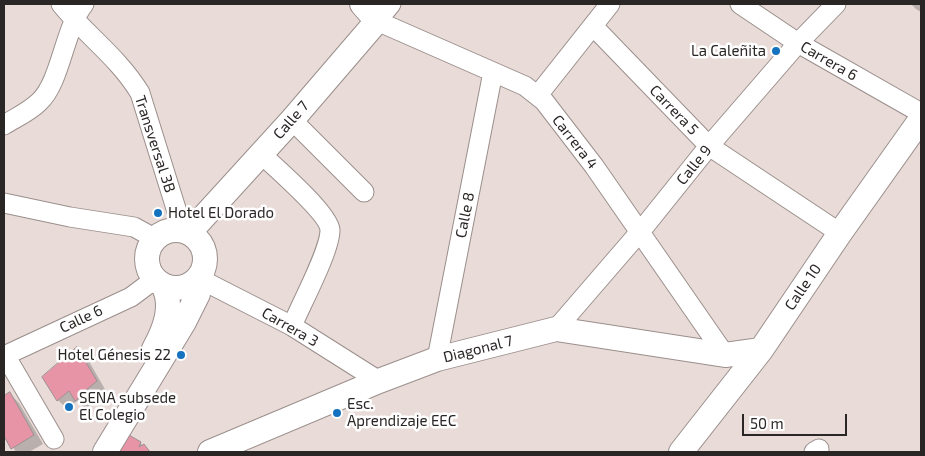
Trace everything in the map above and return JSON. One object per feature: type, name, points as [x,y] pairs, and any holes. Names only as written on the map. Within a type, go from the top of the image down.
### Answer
[{"type":"main road","name":"Calle 7","points":[[184,232],[292,120],[376,9]]},
{"type":"main road","name":"Calle 10","points":[[681,452],[761,350],[840,233],[921,119]]},
{"type":"main road","points":[[93,452],[156,345],[164,327],[168,310],[168,299],[148,266],[147,259],[151,245],[156,239],[167,232],[184,232],[200,243],[203,250],[204,264],[198,278],[193,282],[175,288],[159,282]]},
{"type":"main road","points":[[106,452],[184,322],[198,294],[198,278]]},
{"type":"main road","name":"Diagonal 7","points":[[223,449],[379,381],[437,359],[556,329],[725,354],[761,350]]},
{"type":"street","name":"Transversal 3B","points":[[61,4],[130,77],[140,93],[184,232]]},
{"type":"street","points":[[4,126],[40,102],[50,87],[75,20],[84,4]]},
{"type":"street","points":[[538,96],[610,4]]},
{"type":"street","name":"Carrera 6","points":[[740,4],[798,44],[921,113]]},
{"type":"street","name":"Calle 9","points":[[556,329],[641,231],[709,146],[798,44],[836,4]]},
{"type":"street","name":"Carrera 4","points":[[376,9],[493,72],[525,86],[538,96],[594,166],[725,354]]},
{"type":"street","name":"Carrera 5","points":[[593,26],[709,146],[840,233]]},
{"type":"street","name":"Calle 8","points":[[437,359],[493,72]]},
{"type":"street","points":[[292,120],[364,192]]},
{"type":"street","points":[[261,154],[322,213],[330,228],[324,253],[292,326]]},
{"type":"street","points":[[4,202],[70,217],[134,228],[156,239]]},
{"type":"street","name":"Carrera 3","points":[[198,278],[292,326],[379,381]]},
{"type":"street","name":"Calle 6","points":[[4,356],[159,282]]},
{"type":"street","points":[[4,356],[54,439]]},
{"type":"building","points":[[77,347],[97,381],[75,401],[69,391],[57,401],[42,377]]},
{"type":"building","points":[[10,392],[34,435],[11,449],[4,436],[4,396]]},
{"type":"building","points":[[129,435],[141,442],[139,447],[144,444],[150,452],[118,452]]},
{"type":"place","name":"La Caleñita","points":[[776,51]]},
{"type":"place","name":"Hotel El Dorado","points":[[158,213]]},
{"type":"place","name":"Hotel Génesis 22","points":[[181,355]]},
{"type":"place","name":"SENA subsede El Colegio","points":[[69,407]]},
{"type":"place","name":"Esc. Aprendizaje EEC","points":[[337,413]]}]
